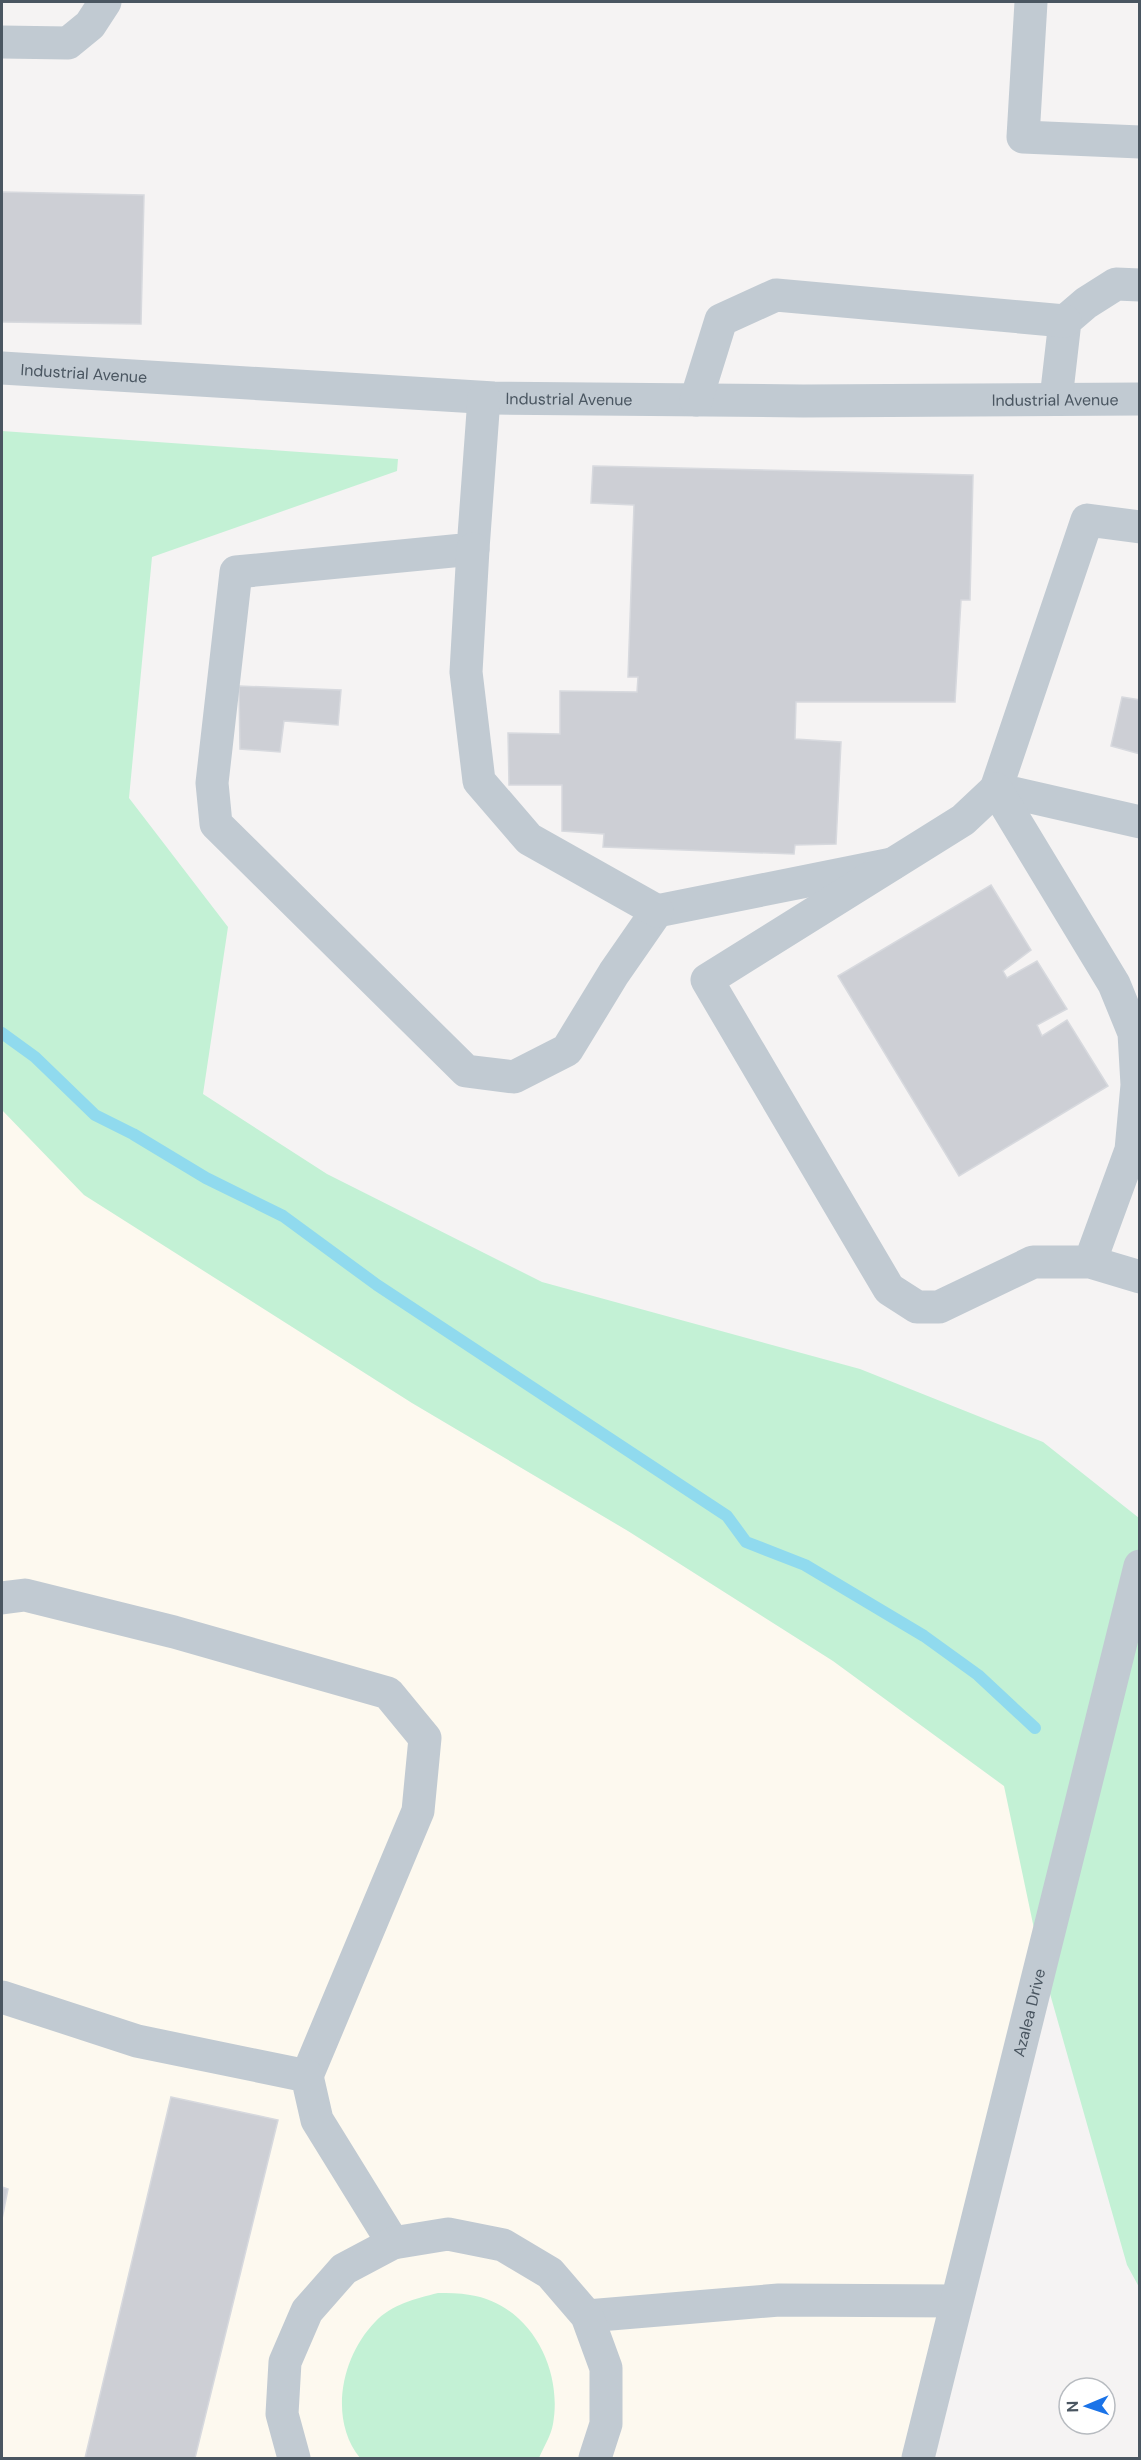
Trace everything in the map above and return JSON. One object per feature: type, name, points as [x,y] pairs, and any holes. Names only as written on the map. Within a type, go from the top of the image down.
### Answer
[{"type":"street","points":[[2,42],[68,43],[90,25],[105,2]]},
{"type":"street","points":[[1031,2],[1023,137],[1140,142]]},
{"type":"street","points":[[1056,399],[1065,321],[1086,303],[1116,285],[1140,285]]},
{"type":"street","points":[[696,400],[721,320],[776,295],[1065,321]]},
{"type":"street","name":"Industrial Avenue","points":[[2,368],[484,398],[1140,399]]},
{"type":"street","points":[[484,398],[466,672],[479,781],[529,839],[657,911],[892,864]]},
{"type":"street","points":[[1140,527],[1087,520],[996,789],[963,820],[707,980],[889,1289],[917,1308],[939,1307],[1033,1262],[1090,1262],[1140,1277]]},
{"type":"street","points":[[473,549],[236,572],[212,783],[216,824],[466,1071],[514,1077],[567,1050],[614,973],[657,911]]},
{"type":"street","points":[[996,789],[1140,822]]},
{"type":"street","points":[[996,789],[1114,984],[1134,1033],[1137,1085],[1131,1150],[1090,1262]]},
{"type":"street","name":"Azalea Drive","points":[[918,2458],[1140,1566]]},
{"type":"street","points":[[2,1598],[25,1595],[82,1609],[174,1632],[388,1693],[425,1738],[418,1810],[307,2076],[317,2120],[393,2243]]},
{"type":"street","points":[[2,1997],[137,2041],[307,2076]]},
{"type":"street","points":[[294,2458],[282,2414],[285,2362],[307,2311],[344,2269],[393,2243],[448,2234],[503,2245],[550,2273],[587,2316],[606,2368],[606,2424],[595,2458]]},
{"type":"street","points":[[587,2316],[779,2300],[956,2301]]},
{"type":"shaded area","points":[[2,1110],[85,1195],[412,1403],[628,1531],[833,1661],[1004,1786],[1079,1809],[918,2458],[2,2458]]},
{"type":"green space","points":[[2,431],[398,459],[397,471],[152,557],[129,798],[228,927],[203,1094],[327,1174],[542,1282],[860,1369],[1043,1442],[1139,1518],[1139,2287],[1127,2265],[1041,1962],[1004,1786],[833,1661],[628,1531],[412,1403],[84,1195],[2,1110]]},
{"type":"green space","points":[[438,2293],[466,2294],[491,2301],[510,2311],[538,2342],[553,2382],[555,2403],[552,2428],[539,2458],[360,2458],[350,2442],[344,2425],[342,2406],[347,2369],[354,2352],[375,2322],[389,2311],[404,2303]]},
{"type":"building","points":[[2,192],[144,195],[141,324],[2,322]]},
{"type":"building","points":[[593,466],[973,475],[970,600],[961,600],[955,702],[796,702],[795,739],[841,742],[836,844],[795,845],[794,854],[603,847],[604,834],[562,831],[562,785],[509,785],[508,733],[560,734],[560,691],[637,692],[638,677],[628,677],[634,505],[591,503]]},
{"type":"building","points":[[239,686],[341,690],[338,725],[284,721],[280,752],[240,749]]},
{"type":"building","points":[[1122,697],[1140,700],[1140,754],[1111,746]]},
{"type":"building","points":[[991,885],[1031,950],[1003,971],[1007,978],[1037,961],[1067,1009],[1037,1025],[1042,1036],[1067,1020],[1108,1086],[959,1176],[838,976]]},
{"type":"building","points":[[171,2097],[278,2120],[195,2458],[85,2458]]},
{"type":"building","points":[[2,2187],[8,2189],[2,2219]]},
{"type":"waterway","points":[[2,1033],[35,1057],[95,1115],[133,1134],[206,1178],[283,1216],[377,1285],[727,1516],[746,1542],[805,1565],[924,1636],[978,1675],[1035,1728]]}]
